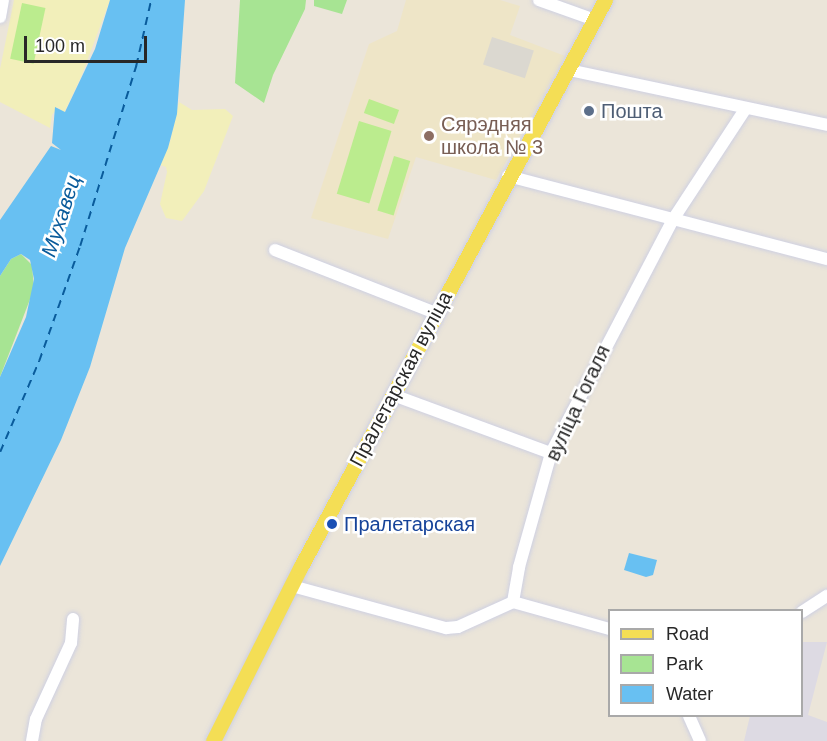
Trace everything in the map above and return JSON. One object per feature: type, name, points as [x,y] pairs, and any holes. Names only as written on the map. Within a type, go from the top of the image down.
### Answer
[{"type":"main road","name":"Пралетарская вуліца","points":[[213,741],[291,586],[508,176],[569,70],[605,0]]},
{"type":"street","points":[[0,17],[3,0]]},
{"type":"street","points":[[539,0],[595,20]]},
{"type":"street","points":[[569,70],[827,125]]},
{"type":"street","name":"вуліца Гогаля","points":[[513,602],[551,453],[674,218],[746,108]]},
{"type":"street","points":[[508,176],[827,259]]},
{"type":"street","points":[[275,250],[436,313]]},
{"type":"street","points":[[393,394],[551,453]]},
{"type":"street","points":[[291,586],[446,628],[458,627],[513,602],[608,629]]},
{"type":"street","points":[[803,611],[827,596]]},
{"type":"street","points":[[32,741],[36,719],[71,643],[73,619]]},
{"type":"street","points":[[689,717],[700,741]]},
{"type":"shaded area","name":"Сярэдняя школа № 3","points":[[406,0],[500,0],[520,6],[510,35],[565,56],[496,180],[416,157],[388,239],[311,218],[369,44],[397,31]]},
{"type":"shaded area","points":[[492,37],[534,51],[525,78],[483,65]]},
{"type":"shaded area","points":[[803,642],[827,642],[808,715],[827,722],[827,741],[744,741],[750,717],[803,717]]},
{"type":"green space","points":[[240,0],[306,0],[305,9],[273,75],[264,103],[235,83]]},
{"type":"green space","points":[[314,0],[347,0],[342,14],[314,6]]},
{"type":"green space","points":[[22,3],[45,8],[34,64],[10,59]]},
{"type":"green space","points":[[369,99],[399,110],[394,124],[364,113]]},
{"type":"green space","points":[[359,121],[392,131],[369,204],[337,194]]},
{"type":"green space","points":[[394,156],[410,161],[394,215],[377,211]]},
{"type":"green space","points":[[21,254],[32,265],[34,289],[0,377],[0,276],[11,259]]},
{"type":"sand","points":[[14,0],[110,0],[81,77],[64,113],[58,107],[52,115],[50,128],[0,102],[0,69]]},
{"type":"sand","points":[[179,102],[192,110],[225,109],[233,116],[204,191],[182,221],[166,218],[160,204],[167,172],[166,167],[157,164],[170,142]]},
{"type":"water","name":"Мухавец","points":[[110,0],[185,0],[177,114],[168,148],[125,248],[90,367],[61,440],[0,566],[0,377],[26,317],[34,279],[30,260],[21,254],[11,259],[0,276],[0,220],[51,146],[61,150],[52,143],[55,107],[65,112],[95,49]]},
{"type":"water","points":[[629,553],[657,560],[653,575],[646,577],[624,570]]},
{"type":"ferry route","points":[[0,452],[39,361],[80,246],[136,66],[151,0]]},
{"type":"place","name":"Пошта","points":[[589,111]]},
{"type":"place","name":"Сярэдняя школа № 3","points":[[429,136]]},
{"type":"place","name":"Пралетарская","points":[[332,524]]}]
